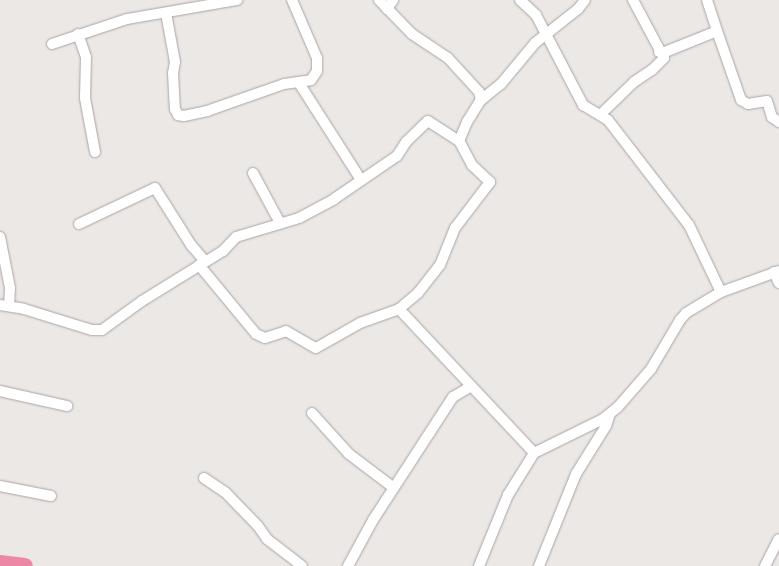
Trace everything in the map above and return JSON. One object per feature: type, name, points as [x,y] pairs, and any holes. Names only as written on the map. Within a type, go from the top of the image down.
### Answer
[{"type":"street","points":[[52,44],[127,19],[237,0]]},
{"type":"street","points":[[166,13],[175,62],[175,109],[178,115],[184,116],[207,111],[284,84],[311,80],[317,72],[317,58],[292,0]]},
{"type":"street","points":[[379,0],[390,4],[412,34],[448,58],[483,95]]},
{"type":"street","points":[[520,0],[536,15],[583,105],[601,114],[608,120],[688,224],[721,292]]},
{"type":"street","points":[[459,141],[483,95],[501,84],[530,49],[578,9],[585,0]]},
{"type":"street","points":[[601,114],[634,82],[652,70],[664,58],[632,0]]},
{"type":"street","points":[[707,0],[741,100],[748,104],[767,102],[772,117],[779,122]]},
{"type":"street","points":[[659,52],[665,52],[718,31]]},
{"type":"street","points":[[78,34],[86,57],[85,98],[95,152]]},
{"type":"street","points":[[299,83],[361,180]]},
{"type":"street","points":[[0,237],[10,288],[4,306],[97,331],[102,330],[142,301],[202,263],[223,252],[241,234],[280,223],[315,210],[397,156],[406,142],[428,121],[459,141],[472,165],[490,182],[455,228],[440,266],[418,293],[399,309],[360,323],[316,348],[286,331],[265,338],[256,334],[202,263],[155,188],[78,224]]},
{"type":"street","points":[[253,173],[280,223]]},
{"type":"street","points":[[479,566],[508,495],[534,453],[610,414],[651,369],[686,313],[721,292],[777,271],[779,283]]},
{"type":"street","points":[[399,309],[534,453]]},
{"type":"street","points":[[348,566],[359,542],[453,397],[470,386]]},
{"type":"street","points":[[0,392],[67,406]]},
{"type":"street","points":[[312,413],[349,454],[394,488]]},
{"type":"street","points":[[539,566],[576,474],[606,426],[610,414]]},
{"type":"street","points":[[204,478],[224,492],[258,526],[267,539],[302,566]]},
{"type":"street","points":[[0,486],[51,496]]},
{"type":"street","points":[[765,566],[779,539]]},
{"type":"waterway","points":[[0,563],[25,566]]}]
